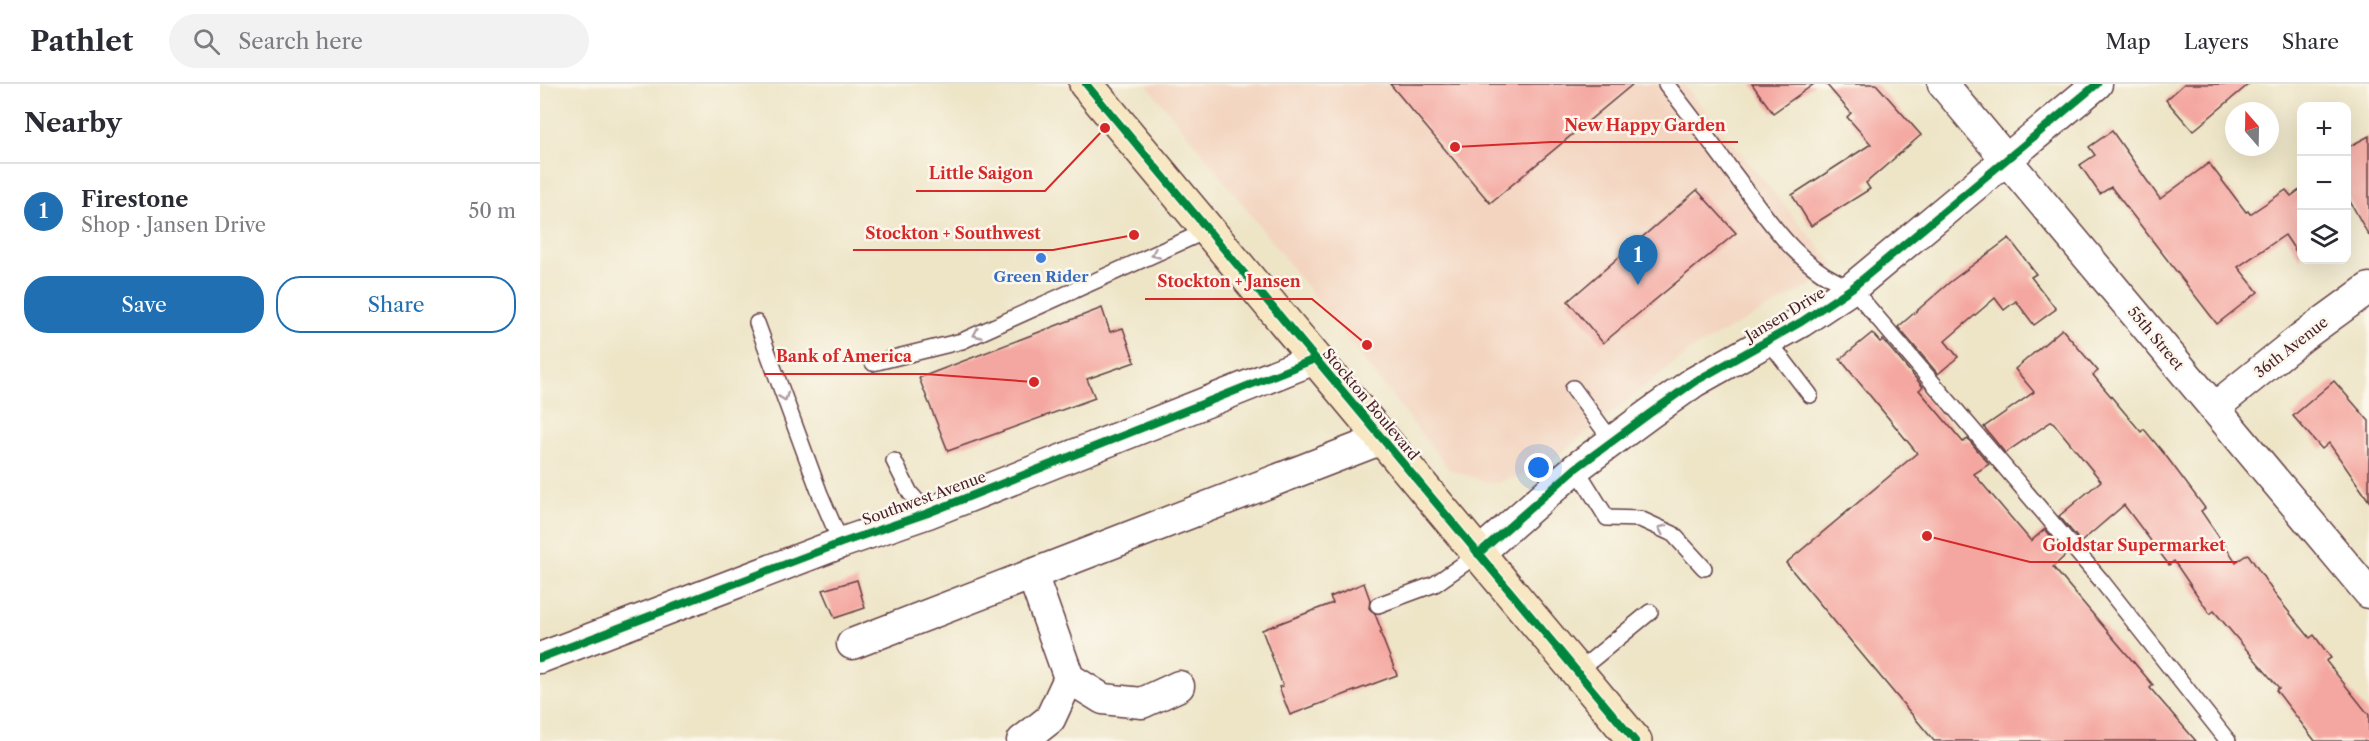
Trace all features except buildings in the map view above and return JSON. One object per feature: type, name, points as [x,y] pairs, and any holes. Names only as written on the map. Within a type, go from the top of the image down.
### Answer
[{"type":"main road","name":"Stockton Boulevard","points":[[1086,84],[1635,741]]},
{"type":"street","name":"55th Street","points":[[1943,84],[2369,593]]},
{"type":"street","name":"Jansen Drive","points":[[1478,554],[1576,468],[1694,382],[1802,322],[1852,288],[2097,84]]},
{"type":"street","name":"36th Avenue","points":[[2214,408],[2302,337],[2369,288]]},
{"type":"street","name":"Southwest Avenue","points":[[540,658],[841,543],[928,513],[1315,359]]},
{"type":"street","points":[[852,644],[1382,439]]},
{"type":"street","points":[[1032,574],[1069,678],[1103,699],[1142,703],[1179,686]]},
{"type":"street","points":[[1022,741],[1050,719],[1069,678]]},
{"type":"lane","points":[[1666,84],[1778,233],[1812,267],[1838,283],[1852,288],[2100,579],[2228,741]]},
{"type":"lane","points":[[873,363],[962,341],[1208,230]]},
{"type":"lane","points":[[757,323],[820,494],[841,543]]},
{"type":"lane","points":[[1768,340],[1810,395]]},
{"type":"lane","points":[[1573,388],[1612,441]]},
{"type":"lane","points":[[894,461],[910,494],[928,513]]},
{"type":"lane","points":[[1576,468],[1607,519],[1640,519],[1673,534],[1704,568]]},
{"type":"lane","points":[[1378,605],[1436,584],[1478,554]]},
{"type":"lane","points":[[1577,672],[1650,612]]},
{"type":"shaded area","points":[[1146,84],[1683,84],[1835,266],[1808,287],[1692,349],[1539,470],[1492,484],[1449,469]]},
{"type":"cycle path","points":[[1086,84],[1635,741]]},
{"type":"cycle path","points":[[1478,554],[1576,468],[1649,414],[1694,382],[1801,322],[1852,288],[2097,84]]},
{"type":"cycle path","points":[[540,658],[841,543],[928,513],[1315,359]]},
{"type":"place","name":"Little Saigon","points":[[1105,128]]},
{"type":"place","name":"New Happy Garden","points":[[1455,147]]},
{"type":"place","name":"Stockton + Southwest","points":[[1134,235]]},
{"type":"place","name":"Green Rider","points":[[1041,258]]},
{"type":"place","name":"Firestone","points":[[1638,285]]},
{"type":"place","name":"Stockton + Jansen","points":[[1367,345]]},
{"type":"place","name":"Bank of America","points":[[1034,382]]},
{"type":"place","name":"Goldstar Supermarket","points":[[1927,536]]}]
